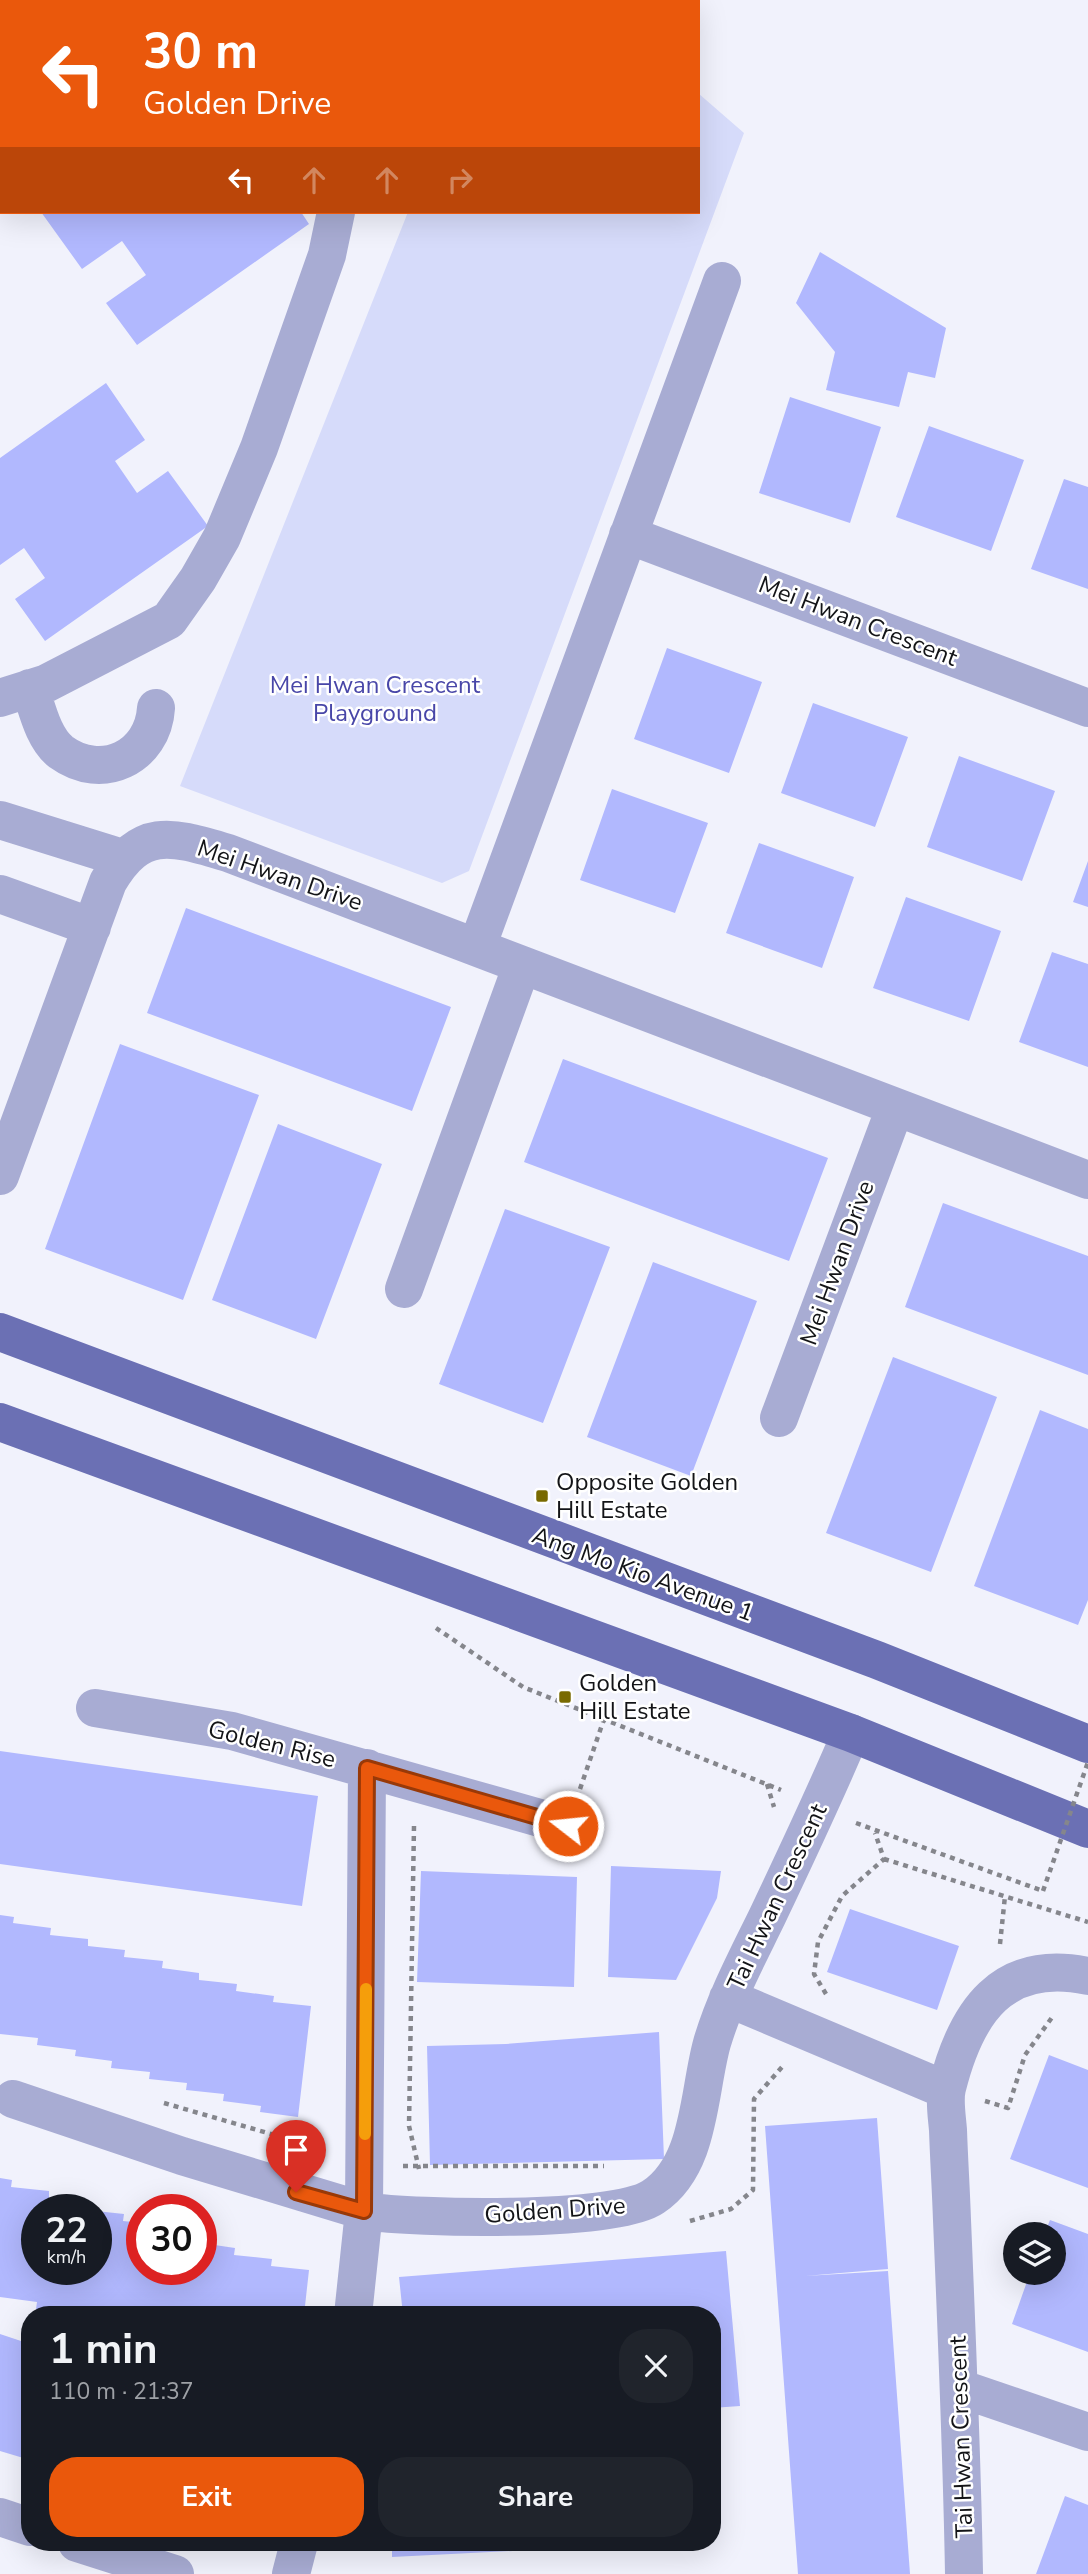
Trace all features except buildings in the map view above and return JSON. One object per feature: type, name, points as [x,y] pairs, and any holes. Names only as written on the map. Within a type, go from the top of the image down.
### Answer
[{"type":"main road","name":"Ang Mo Kio Avenue 1","points":[[0,1332],[877,1660],[1088,1744]]},
{"type":"main road","points":[[0,1422],[851,1733],[1088,1829]]},
{"type":"street","points":[[156,708],[151,734],[137,751],[121,763],[101,766],[80,762],[60,752],[15,693],[131,643],[169,620],[198,579],[222,537],[259,448],[327,255],[336,214]]},
{"type":"street","points":[[477,947],[722,281]]},
{"type":"street","name":"Mei Hwan Crescent","points":[[628,535],[1088,708]]},
{"type":"street","points":[[0,820],[122,858],[108,882],[0,1176]]},
{"type":"street","name":"Mei Hwan Drive","points":[[122,858],[132,849],[147,842],[167,840],[208,847],[1088,1180]]},
{"type":"street","points":[[0,894],[92,927]]},
{"type":"street","points":[[404,1289],[522,965]]},
{"type":"street","name":"Mei Hwan Drive","points":[[779,1418],[895,1108]]},
{"type":"street","name":"Golden Rise","points":[[95,1707],[232,1731],[367,1768],[573,1809]]},
{"type":"street","name":"Tai Hwan Crescent","points":[[851,1733],[821,1805],[728,1998],[946,2090]]},
{"type":"street","points":[[354,2306],[364,2211],[367,1768]]},
{"type":"street","name":"Tai Hwan Crescent","points":[[964,2574],[961,2389],[946,2090],[975,2019],[986,2000],[1002,1987],[1018,1977],[1044,1972],[1088,1976]]},
{"type":"street","name":"Golden Drive","points":[[13,2099],[182,2156],[364,2211],[421,2216],[595,2213],[619,2210],[653,2198],[677,2174],[684,2161],[712,2044],[728,1998]]},
{"type":"street","points":[[961,2389],[1088,2432]]},
{"type":"street","points":[[0,2517],[21,2524]]},
{"type":"street","points":[[102,2551],[175,2574]]},
{"type":"street","points":[[291,2574],[297,2551]]},
{"type":"path","points":[[430,1625],[523,1687],[821,1805]]},
{"type":"path","points":[[573,1809],[604,1719]]},
{"type":"path","points":[[884,1859],[875,1832],[1043,1891],[1088,1762]]},
{"type":"path","points":[[766,1784],[778,1818]]},
{"type":"path","points":[[417,1821],[413,1829],[409,2126],[419,2168],[421,2216]]},
{"type":"path","points":[[884,1859],[1088,1922]]},
{"type":"path","points":[[830,2002],[814,1974],[818,1942],[842,1896],[884,1859]]},
{"type":"path","points":[[1005,1896],[999,1946],[1012,1948]]},
{"type":"path","points":[[946,2090],[1008,2108],[1025,2055],[1043,2026],[1061,2009]]},
{"type":"path","points":[[160,2102],[365,2162],[419,2168],[617,2165]]},
{"type":"green space","name":"Mei Hwan Crescent Playground","points":[[700,95],[744,133],[469,871],[442,883],[180,786],[407,214],[700,214]]},
{"type":"slow traffic","points":[[365,2134],[366,1989]]},
{"type":"place","name":"Opposite Golden Hill Estate","points":[[542,1496]]},
{"type":"place","name":"Golden Hill Estate","points":[[565,1697]]},
{"type":"route","points":[[296,2192],[364,2211],[367,1768],[568,1826]]}]
